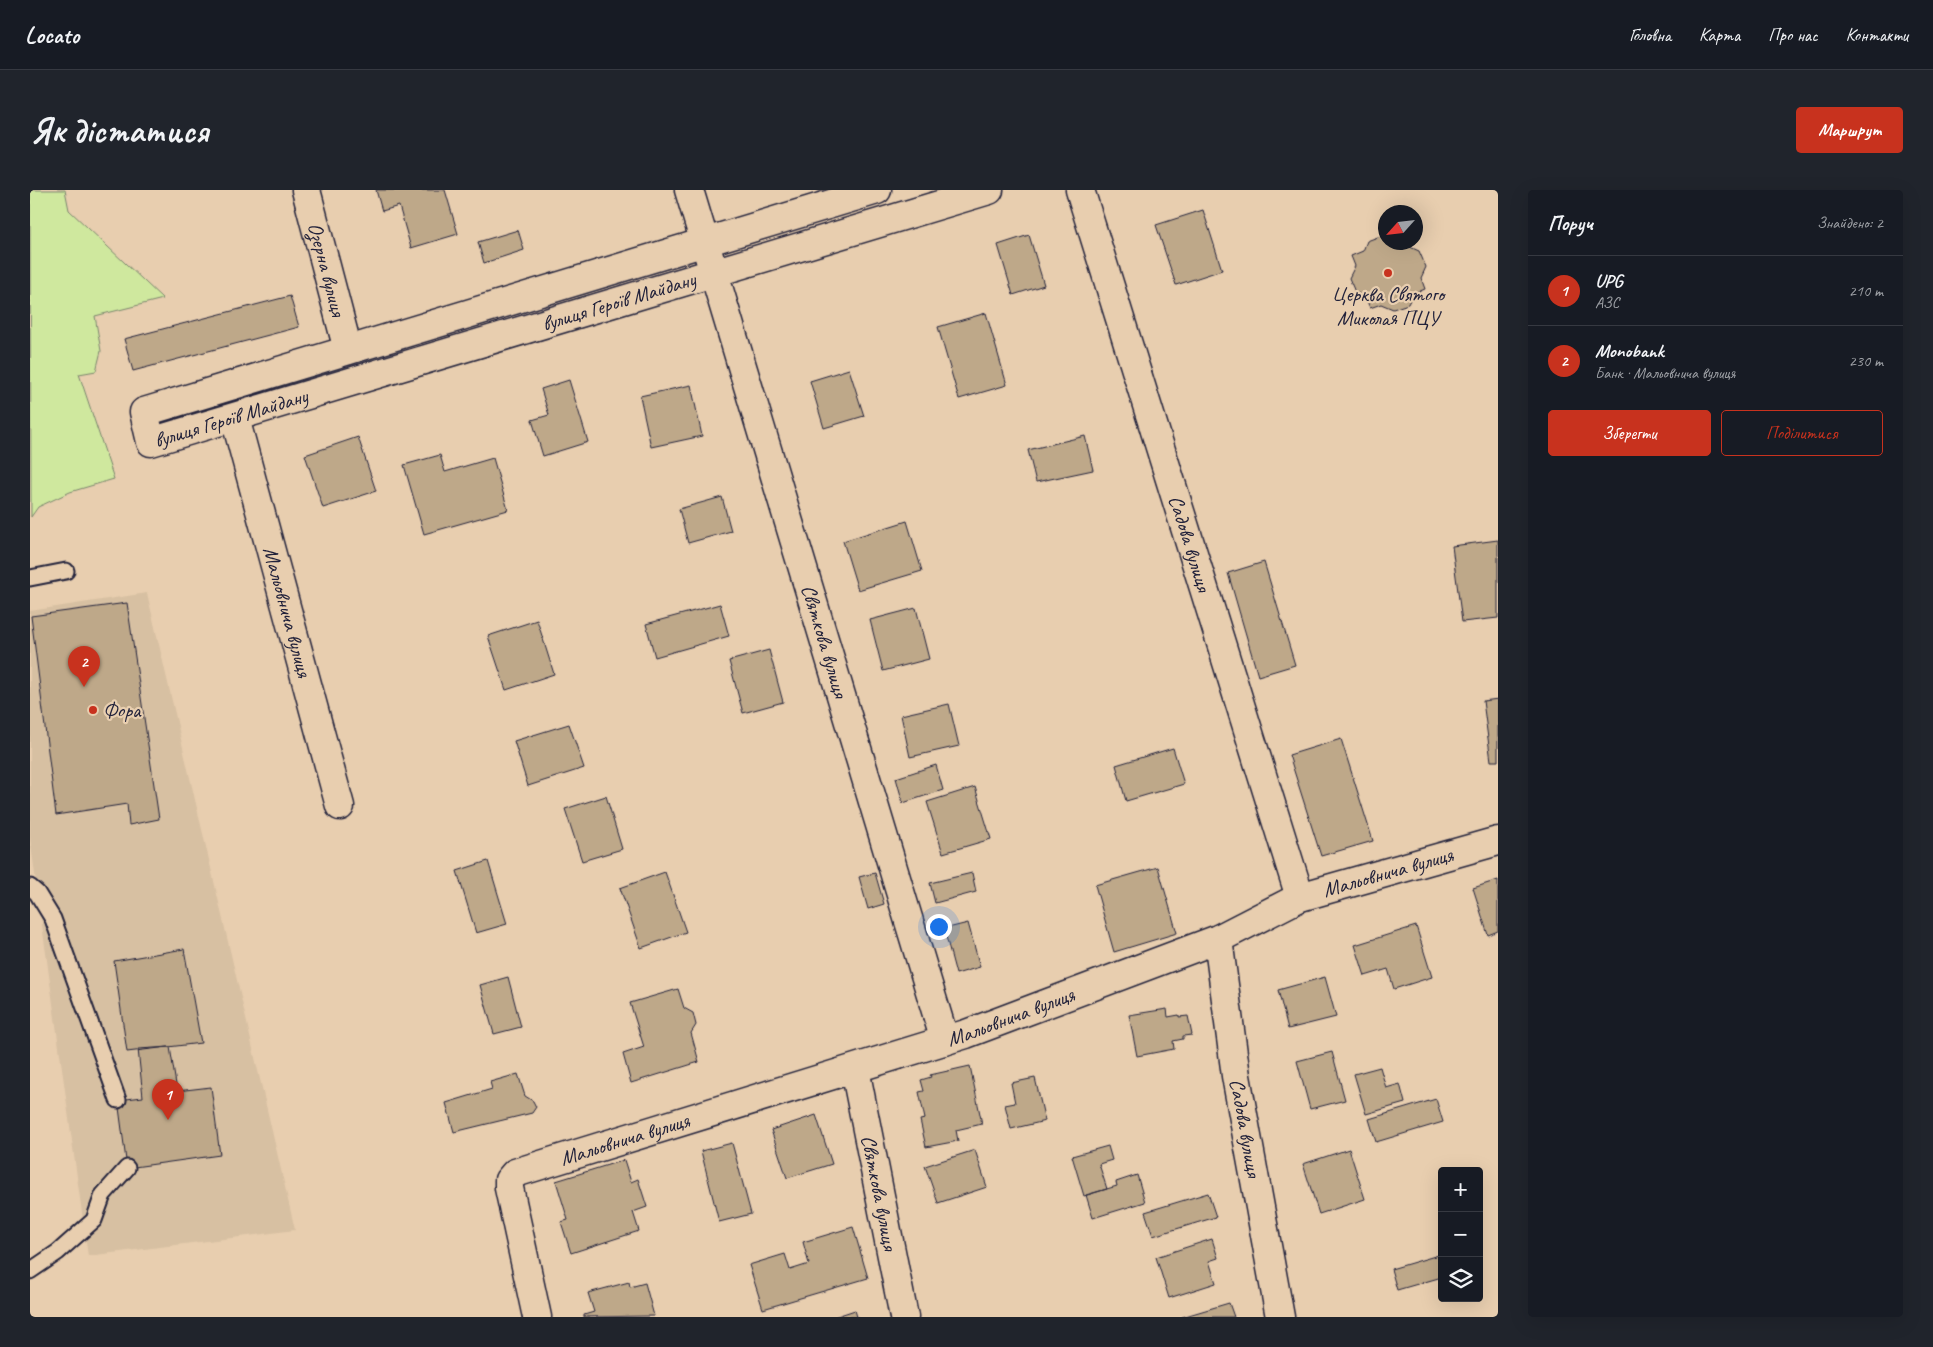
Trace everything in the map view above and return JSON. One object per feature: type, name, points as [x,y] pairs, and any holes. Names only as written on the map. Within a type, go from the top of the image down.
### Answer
[{"type":"street","name":"Озерна вулиця","points":[[306,190],[348,350]]},
{"type":"street","name":"Святкова вулиця","points":[[689,190],[945,1040]]},
{"type":"street","name":"вулиця Героїв Майдану","points":[[877,190],[144,412],[151,442],[988,190]]},
{"type":"street","name":"Садова вулиця","points":[[1080,190],[1300,898]]},
{"type":"street","name":"Мальовнича вулиця","points":[[235,418],[340,806]]},
{"type":"street","name":"Мальовнича вулиця","points":[[537,1317],[509,1188],[509,1180],[515,1173],[945,1040],[1218,939],[1300,898],[1498,841]]},
{"type":"street","name":"Садова вулиця","points":[[1218,939],[1236,1076],[1280,1317]]},
{"type":"street","name":"Святкова вулиця","points":[[855,1069],[904,1317]]},
{"type":"lane","points":[[30,578],[66,571]]},
{"type":"lane","points":[[30,887],[38,893],[53,919],[118,1100]]},
{"type":"lane","points":[[30,1271],[58,1252],[94,1220],[103,1195],[127,1168]]},
{"type":"shaded area","points":[[147,593],[295,1230],[88,1256],[30,838],[30,611]]},
{"type":"green space","points":[[30,190],[65,190],[69,210],[163,299],[95,316],[101,351],[96,371],[79,374],[114,479],[70,492],[38,507],[31,517]]},
{"type":"building","points":[[376,190],[445,190],[458,234],[411,248],[399,206],[382,211]]},
{"type":"building","points":[[1203,210],[1222,270],[1176,285],[1156,225]]},
{"type":"building","points":[[518,230],[524,250],[484,263],[478,242]]},
{"type":"building","points":[[1029,235],[1044,285],[1013,295],[998,245]]},
{"type":"building","name":"Церква Святого Миколая ПЦУ","points":[[1378,237],[1378,250],[1419,251],[1426,267],[1421,278],[1425,289],[1413,294],[1408,304],[1393,309],[1381,304],[1370,308],[1365,297],[1355,292],[1349,278],[1355,266],[1351,256],[1363,251],[1367,241]]},
{"type":"building","points":[[290,296],[299,327],[133,371],[124,339]]},
{"type":"building","points":[[986,313],[1007,385],[959,399],[938,327]]},
{"type":"building","points":[[849,369],[864,416],[824,428],[810,381]]},
{"type":"building","points":[[569,380],[588,442],[543,456],[532,420],[549,415],[541,389]]},
{"type":"building","points":[[691,385],[702,436],[651,447],[640,396]]},
{"type":"building","points":[[1085,436],[1093,470],[1036,482],[1028,450]]},
{"type":"building","points":[[358,437],[376,491],[323,508],[305,455]]},
{"type":"building","points":[[440,455],[445,472],[493,458],[508,510],[424,534],[404,465]]},
{"type":"building","points":[[722,497],[731,531],[688,543],[679,509]]},
{"type":"building","points":[[907,521],[922,571],[858,590],[843,541]]},
{"type":"building","points":[[1498,540],[1498,618],[1462,622],[1452,546]]},
{"type":"building","points":[[1264,562],[1295,665],[1258,676],[1228,573]]},
{"type":"building","name":"Фора","points":[[127,603],[159,819],[129,825],[127,804],[56,815],[31,616]]},
{"type":"building","points":[[720,604],[729,636],[655,657],[646,624]]},
{"type":"building","points":[[916,608],[929,659],[883,671],[870,620]]},
{"type":"building","points":[[537,620],[554,674],[506,690],[488,636]]},
{"type":"building","points":[[769,650],[783,702],[743,713],[729,661]]},
{"type":"building","points":[[1498,699],[1498,761],[1491,761],[1483,701]]},
{"type":"building","points":[[949,704],[959,746],[910,757],[901,715]]},
{"type":"building","points":[[569,724],[584,768],[528,786],[514,741]]},
{"type":"building","points":[[1341,739],[1373,841],[1321,856],[1289,755]]},
{"type":"building","points":[[1173,748],[1184,784],[1126,801],[1116,765]]},
{"type":"building","points":[[936,765],[943,790],[903,803],[896,778]]},
{"type":"building","points":[[975,787],[991,839],[943,853],[927,802]]},
{"type":"building","points":[[606,796],[622,849],[582,861],[565,809]]},
{"type":"building","points":[[488,861],[507,924],[476,933],[457,871]]},
{"type":"building","points":[[1158,867],[1177,933],[1114,952],[1095,885]]},
{"type":"building","points":[[665,872],[686,932],[641,948],[620,888]]},
{"type":"building","points":[[875,873],[884,904],[868,909],[859,877]]},
{"type":"building","points":[[972,873],[976,892],[935,903],[930,883]]},
{"type":"building","points":[[1498,880],[1498,931],[1488,935],[1473,888]]},
{"type":"building","points":[[968,923],[980,967],[956,974],[944,929]]},
{"type":"building","points":[[1416,926],[1432,977],[1394,989],[1388,969],[1365,976],[1355,945]]},
{"type":"building","points":[[184,949],[201,1043],[127,1052],[114,961]]},
{"type":"building","points":[[508,977],[521,1027],[494,1034],[480,985]]},
{"type":"building","points":[[1325,977],[1336,1017],[1288,1029],[1278,990]]},
{"type":"building","points":[[678,989],[684,1008],[693,1013],[696,1025],[691,1033],[699,1062],[631,1083],[623,1054],[644,1047],[630,1003]]},
{"type":"building","points":[[1167,1009],[1168,1017],[1188,1016],[1192,1035],[1183,1036],[1183,1039],[1173,1041],[1174,1049],[1137,1056],[1129,1015]]},
{"type":"building","points":[[170,1047],[177,1091],[211,1087],[220,1155],[127,1168],[118,1100],[143,1097],[138,1049]]},
{"type":"building","points":[[1332,1052],[1345,1100],[1310,1109],[1297,1061]]},
{"type":"building","points":[[970,1066],[982,1124],[956,1130],[958,1141],[926,1147],[920,1120],[925,1119],[919,1092],[924,1091],[921,1080],[931,1077],[930,1075]]},
{"type":"building","points":[[1380,1067],[1386,1088],[1400,1084],[1405,1103],[1366,1114],[1354,1074]]},
{"type":"building","points":[[518,1074],[525,1096],[533,1101],[536,1107],[532,1113],[454,1132],[446,1103],[492,1089],[490,1082]]},
{"type":"building","points":[[1035,1078],[1045,1121],[1011,1129],[1005,1105],[1015,1103],[1011,1083]]},
{"type":"building","points":[[1436,1099],[1443,1122],[1376,1142],[1369,1119]]},
{"type":"building","points":[[816,1115],[832,1164],[787,1178],[771,1130]]},
{"type":"building","points":[[732,1143],[751,1214],[719,1222],[701,1151]]},
{"type":"building","points":[[1108,1146],[1112,1160],[1099,1164],[1107,1189],[1084,1196],[1072,1156]]},
{"type":"building","points":[[1349,1149],[1365,1199],[1319,1214],[1303,1164]]},
{"type":"building","points":[[975,1150],[987,1187],[938,1203],[925,1166]]},
{"type":"building","points":[[624,1160],[631,1182],[638,1179],[647,1207],[633,1212],[639,1231],[571,1253],[561,1222],[568,1220],[556,1181]]},
{"type":"building","points":[[1137,1175],[1145,1202],[1093,1218],[1086,1195],[1117,1186],[1116,1182]]},
{"type":"building","points":[[1208,1193],[1216,1217],[1153,1236],[1145,1212]]},
{"type":"building","points":[[853,1227],[868,1278],[763,1309],[749,1265],[785,1254],[790,1270],[809,1264],[803,1242]]},
{"type":"building","points":[[1212,1239],[1218,1258],[1209,1261],[1216,1283],[1169,1298],[1156,1257]]},
{"type":"building","points":[[1438,1255],[1438,1278],[1397,1290],[1391,1269]]},
{"type":"building","points":[[629,1282],[630,1287],[645,1283],[654,1316],[584,1317],[584,1315],[594,1312],[588,1293]]},
{"type":"building","points":[[1229,1303],[1234,1317],[1182,1317]]},
{"type":"building","points":[[855,1310],[857,1317],[834,1317]]},
{"type":"place","name":"Церква Святого Миколая ПЦУ","points":[[1388,273]]},
{"type":"place","name":"Monobank","points":[[84,687]]},
{"type":"place","name":"Фора","points":[[93,710]]},
{"type":"place","name":"UPG","points":[[168,1120]]}]
